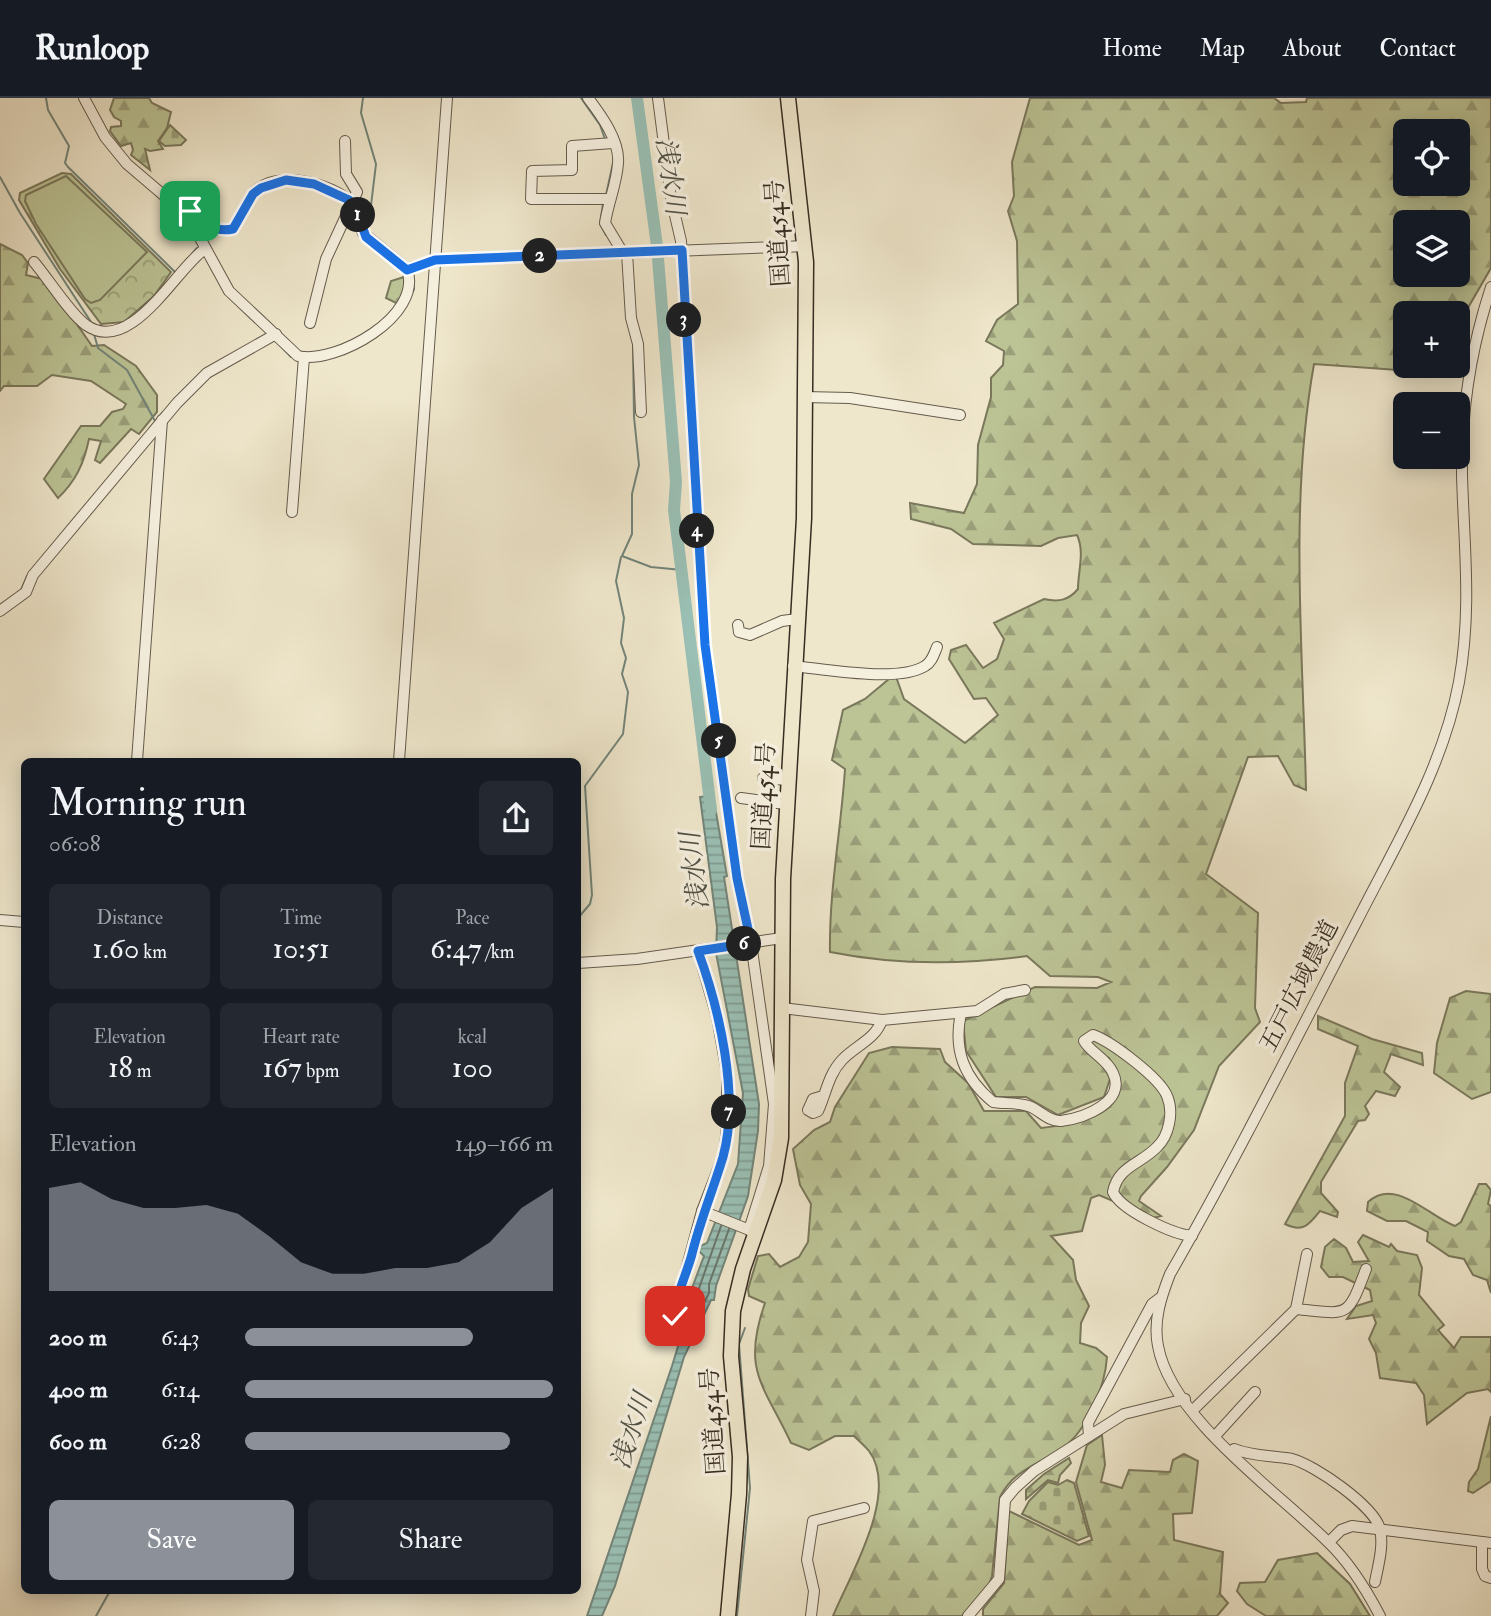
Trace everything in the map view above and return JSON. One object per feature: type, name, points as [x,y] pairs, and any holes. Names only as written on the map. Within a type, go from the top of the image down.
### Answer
[{"type":"highway","name":"国道454号","points":[[728,1616],[738,1525],[740,1457],[731,1337],[749,1230],[779,1160],[785,804],[804,518],[806,246],[788,98]]},
{"type":"street","points":[[84,98],[95,122],[127,164],[183,211],[229,291],[276,334],[290,351],[304,357],[318,357],[358,344],[385,324],[406,297],[407,270]]},
{"type":"street","points":[[399,758],[447,98]]},
{"type":"street","points":[[588,98],[604,121],[614,143],[618,163],[605,223],[628,252],[631,318],[638,344],[641,412]]},
{"type":"street","points":[[658,98],[678,251],[705,645],[737,878],[754,985],[769,1056],[774,1104],[769,1166],[749,1230],[706,1211]]},
{"type":"street","points":[[310,323],[326,260],[353,204],[357,189],[348,182],[345,174],[345,141]]},
{"type":"street","points":[[610,199],[531,199],[532,170],[572,170],[572,146],[614,143]]},
{"type":"street","points":[[183,211],[190,211],[204,225],[217,230],[233,229],[253,194],[275,181],[314,184],[353,204],[366,237],[407,270]]},
{"type":"street","points":[[407,270],[435,260],[806,246]]},
{"type":"street","points":[[34,261],[86,325],[109,331],[120,329],[135,320],[205,249]]},
{"type":"street","name":"五戸広域農道","points":[[1380,1616],[1353,1570],[1329,1542],[1215,1436],[1193,1410],[1171,1381],[1158,1348],[1156,1328],[1160,1298],[1311,1011],[1439,758],[1459,682],[1468,593],[1462,475],[1465,408],[1476,332],[1491,287]]},
{"type":"street","points":[[0,611],[26,592],[33,575],[162,420],[208,373],[276,334]]},
{"type":"street","points":[[292,512],[304,357]]},
{"type":"street","points":[[804,397],[850,398],[960,415]]},
{"type":"street","points":[[137,758],[162,420]]},
{"type":"street","points":[[738,625],[739,632],[750,635],[782,621],[797,619]]},
{"type":"street","points":[[793,666],[873,676],[919,669],[930,662],[937,648]]},
{"type":"street","points":[[763,778],[786,780]]},
{"type":"street","points":[[741,798],[785,804]]},
{"type":"street","points":[[0,920],[21,922]]},
{"type":"street","points":[[581,963],[614,962],[782,938]]},
{"type":"street","points":[[668,1336],[694,1241],[724,1154],[729,1110],[727,1073],[702,950]]},
{"type":"street","points":[[782,1008],[882,1020],[977,1011],[1004,994],[1025,990]]},
{"type":"street","points":[[961,1013],[956,1036],[962,1063],[993,1102],[1027,1105],[1060,1121],[1105,1104],[1112,1098],[1116,1086],[1114,1075],[1084,1041],[1093,1035],[1121,1051],[1141,1068],[1167,1095],[1169,1110],[1166,1135],[1157,1147],[1122,1172],[1113,1192],[1116,1199],[1137,1213],[1181,1235],[1192,1236]]},
{"type":"street","points":[[823,1096],[841,1060],[871,1038],[882,1020]]},
{"type":"street","points":[[1193,1410],[1296,1309],[1307,1254]]},
{"type":"street","points":[[1296,1309],[1336,1313],[1348,1310],[1366,1269]]},
{"type":"street","points":[[1089,1436],[1088,1423],[1152,1304],[1160,1298]]},
{"type":"street","points":[[1215,1436],[1255,1392]]},
{"type":"street","points":[[968,1616],[999,1579],[1005,1500],[1034,1471],[1124,1414],[1185,1399]]},
{"type":"street","points":[[1234,1449],[1251,1456],[1291,1459],[1310,1465],[1360,1504],[1380,1528],[1375,1583]]},
{"type":"street","points":[[811,1616],[814,1591],[807,1560],[813,1521],[864,1508]]},
{"type":"street","points":[[1329,1542],[1341,1530],[1352,1526],[1486,1543],[1482,1569],[1485,1576],[1491,1578]]},
{"type":"green space","points":[[114,98],[149,98],[152,103],[171,112],[167,128],[158,141],[163,149],[145,149],[150,170],[131,155],[131,143],[121,146],[110,131],[111,127],[121,126],[121,121],[114,117],[110,110]]},
{"type":"green space","points":[[1030,98],[1274,98],[1281,103],[1306,102],[1307,98],[1491,98],[1491,268],[1470,304],[1470,301],[1393,301],[1393,370],[1314,364],[1306,417],[1300,523],[1306,790],[1294,785],[1278,756],[1248,757],[1206,874],[1258,913],[1255,1008],[1260,1022],[1219,1066],[1194,1130],[1167,1167],[1141,1196],[1139,1201],[1161,1216],[1153,1218],[1099,1195],[1091,1198],[1082,1231],[1051,1236],[1073,1260],[1076,1280],[1089,1306],[1081,1323],[1080,1343],[1096,1348],[1107,1357],[1103,1381],[1094,1407],[1072,1440],[1020,1473],[1000,1497],[992,1576],[989,1585],[962,1616],[833,1616],[860,1557],[876,1511],[879,1489],[877,1468],[869,1451],[854,1436],[835,1436],[809,1450],[791,1443],[759,1377],[755,1345],[765,1303],[749,1296],[748,1289],[758,1256],[769,1254],[780,1267],[799,1257],[808,1242],[811,1204],[800,1185],[793,1149],[814,1130],[830,1122],[835,1107],[869,1053],[892,1047],[940,1049],[945,1062],[968,1083],[984,1111],[1026,1111],[1041,1128],[1074,1123],[1103,1112],[1112,1103],[1117,1091],[1116,1077],[1109,1058],[1099,1054],[1110,1079],[1104,1097],[1058,1115],[1026,1097],[996,1097],[966,1051],[963,1021],[1035,987],[1097,988],[1111,982],[1098,977],[1050,976],[1027,956],[928,962],[830,952],[831,906],[845,769],[832,760],[843,710],[865,699],[895,674],[904,699],[965,743],[998,715],[986,698],[974,699],[949,659],[951,650],[966,645],[983,668],[997,659],[1004,639],[994,623],[1044,599],[1067,598],[1078,589],[1081,555],[1077,535],[1058,538],[1041,546],[973,544],[951,529],[911,519],[910,503],[964,513],[977,484],[978,445],[991,397],[991,378],[1003,365],[1004,351],[986,341],[997,320],[1018,304],[1017,241],[1008,211],[1014,196],[1012,162]]},
{"type":"green space","points":[[170,125],[186,140],[181,145],[165,146],[159,141]]},
{"type":"green space","points":[[62,173],[71,174],[171,272],[154,296],[124,322],[101,324],[60,269],[19,200],[20,193]]},
{"type":"green space","points":[[66,176],[147,252],[100,300],[91,303],[85,299],[36,224],[25,201],[26,195]]},
{"type":"green space","points":[[0,244],[22,255],[28,263],[26,275],[46,280],[92,346],[104,345],[136,366],[157,395],[157,412],[139,434],[131,429],[100,463],[95,460],[101,441],[89,439],[78,471],[58,498],[44,479],[81,426],[100,426],[112,412],[123,409],[126,404],[91,381],[52,375],[37,386],[4,386],[0,391]]},
{"type":"green space","points":[[404,277],[405,291],[398,304],[386,298],[391,281]]},
{"type":"green space","points":[[1466,991],[1491,994],[1491,1092],[1472,1099],[1434,1073],[1437,1043],[1450,998]]},
{"type":"green space","points":[[1318,1016],[1372,1039],[1422,1053],[1423,1065],[1391,1054],[1384,1072],[1400,1087],[1395,1096],[1376,1091],[1365,1106],[1369,1114],[1365,1120],[1358,1121],[1321,1182],[1321,1193],[1338,1212],[1337,1217],[1320,1211],[1309,1224],[1297,1228],[1285,1224],[1345,1116],[1345,1083],[1358,1046],[1318,1029]]},
{"type":"green space","points":[[1479,1184],[1486,1184],[1491,1190],[1488,1204],[1491,1206],[1491,1293],[1487,1280],[1473,1275],[1464,1259],[1449,1256],[1427,1241],[1428,1232],[1406,1221],[1387,1221],[1367,1211],[1368,1202],[1379,1195],[1390,1194],[1412,1201],[1455,1226],[1461,1222]]},
{"type":"green space","points":[[1363,1235],[1389,1247],[1391,1244],[1397,1251],[1417,1255],[1422,1268],[1419,1295],[1444,1325],[1438,1330],[1454,1348],[1461,1337],[1491,1337],[1491,1392],[1488,1389],[1467,1393],[1427,1424],[1424,1395],[1416,1383],[1380,1378],[1376,1353],[1369,1339],[1376,1323],[1373,1315],[1347,1319],[1356,1306],[1372,1301],[1370,1290],[1343,1277],[1329,1277],[1321,1267],[1325,1247],[1334,1239],[1346,1248],[1353,1262],[1369,1261],[1358,1242]]},
{"type":"green space","points":[[1491,1416],[1491,1481],[1473,1493],[1468,1491],[1469,1482],[1478,1469]]},
{"type":"green space","points":[[1102,1435],[1105,1465],[1101,1482],[1122,1488],[1129,1470],[1170,1472],[1173,1460],[1184,1454],[1198,1461],[1192,1513],[1173,1514],[1174,1540],[1223,1552],[1220,1594],[1228,1603],[1217,1616],[983,1616],[983,1609],[1004,1583],[1009,1511],[1079,1545],[1092,1540],[1076,1482],[1087,1445]]},
{"type":"green space","points":[[1069,1458],[1071,1463],[1060,1475],[1058,1483],[1048,1480],[1026,1499],[1026,1490]]},
{"type":"green space","points":[[1067,1480],[1074,1483],[1089,1536],[1077,1541],[1022,1514],[1029,1501],[1048,1482],[1058,1485]]},
{"type":"green space","points":[[1317,1553],[1350,1584],[1370,1616],[1266,1616],[1247,1604],[1237,1591],[1240,1583],[1265,1582],[1278,1560]]},
{"type":"water","points":[[713,795],[759,1104],[758,1131],[748,1196],[716,1286],[714,1300],[711,1300],[684,1357],[615,1586],[602,1616],[587,1616],[683,1330],[685,1307],[704,1256],[696,1248],[707,1243],[738,1164],[743,1093],[716,953],[717,927],[700,797]]},
{"type":"waterway","points":[[46,98],[48,110],[69,146],[65,163],[175,272]]},
{"type":"waterway","points":[[363,98],[361,113],[376,164],[368,230]]},
{"type":"waterway","points":[[581,98],[600,125],[605,139]]},
{"type":"waterway","name":"浅水川","points":[[637,98],[657,246],[676,482],[674,510],[711,810]]},
{"type":"waterway","points":[[606,195],[613,163]]},
{"type":"waterway","points":[[0,177],[20,213],[91,322]]},
{"type":"waterway","points":[[603,204],[600,224],[606,235]]},
{"type":"waterway","points":[[192,254],[197,248]]},
{"type":"waterway","points":[[408,302],[414,289],[413,271]]},
{"type":"waterway","points":[[625,298],[629,327]]},
{"type":"waterway","points":[[94,334],[98,348],[127,370],[155,421]]},
{"type":"waterway","points":[[276,341],[291,357]]},
{"type":"waterway","points":[[633,346],[634,417],[639,465],[632,494],[632,534],[622,556],[651,567],[682,570]]},
{"type":"waterway","points":[[306,362],[325,359]]},
{"type":"waterway","points":[[149,429],[163,412]]},
{"type":"waterway","points":[[581,914],[590,904],[592,895],[585,786],[623,734],[628,692],[622,674],[626,658],[621,643],[624,618],[616,581],[621,557]]},
{"type":"waterway","points":[[21,590],[27,576]]},
{"type":"waterway","points":[[737,1616],[750,1488],[739,1344],[745,1328]]},
{"type":"waterway","points":[[96,1616],[108,1594]]},
{"type":"route","points":[[190,211],[204,225],[217,230],[233,229],[253,194],[261,188],[275,181],[286,180],[314,184],[349,200],[356,209],[366,237],[407,270],[417,264],[435,260],[682,250],[699,582],[705,645],[737,878],[751,943],[698,951],[717,1017],[727,1073],[729,1110],[724,1154],[702,1211],[676,1300],[675,1316]]}]
